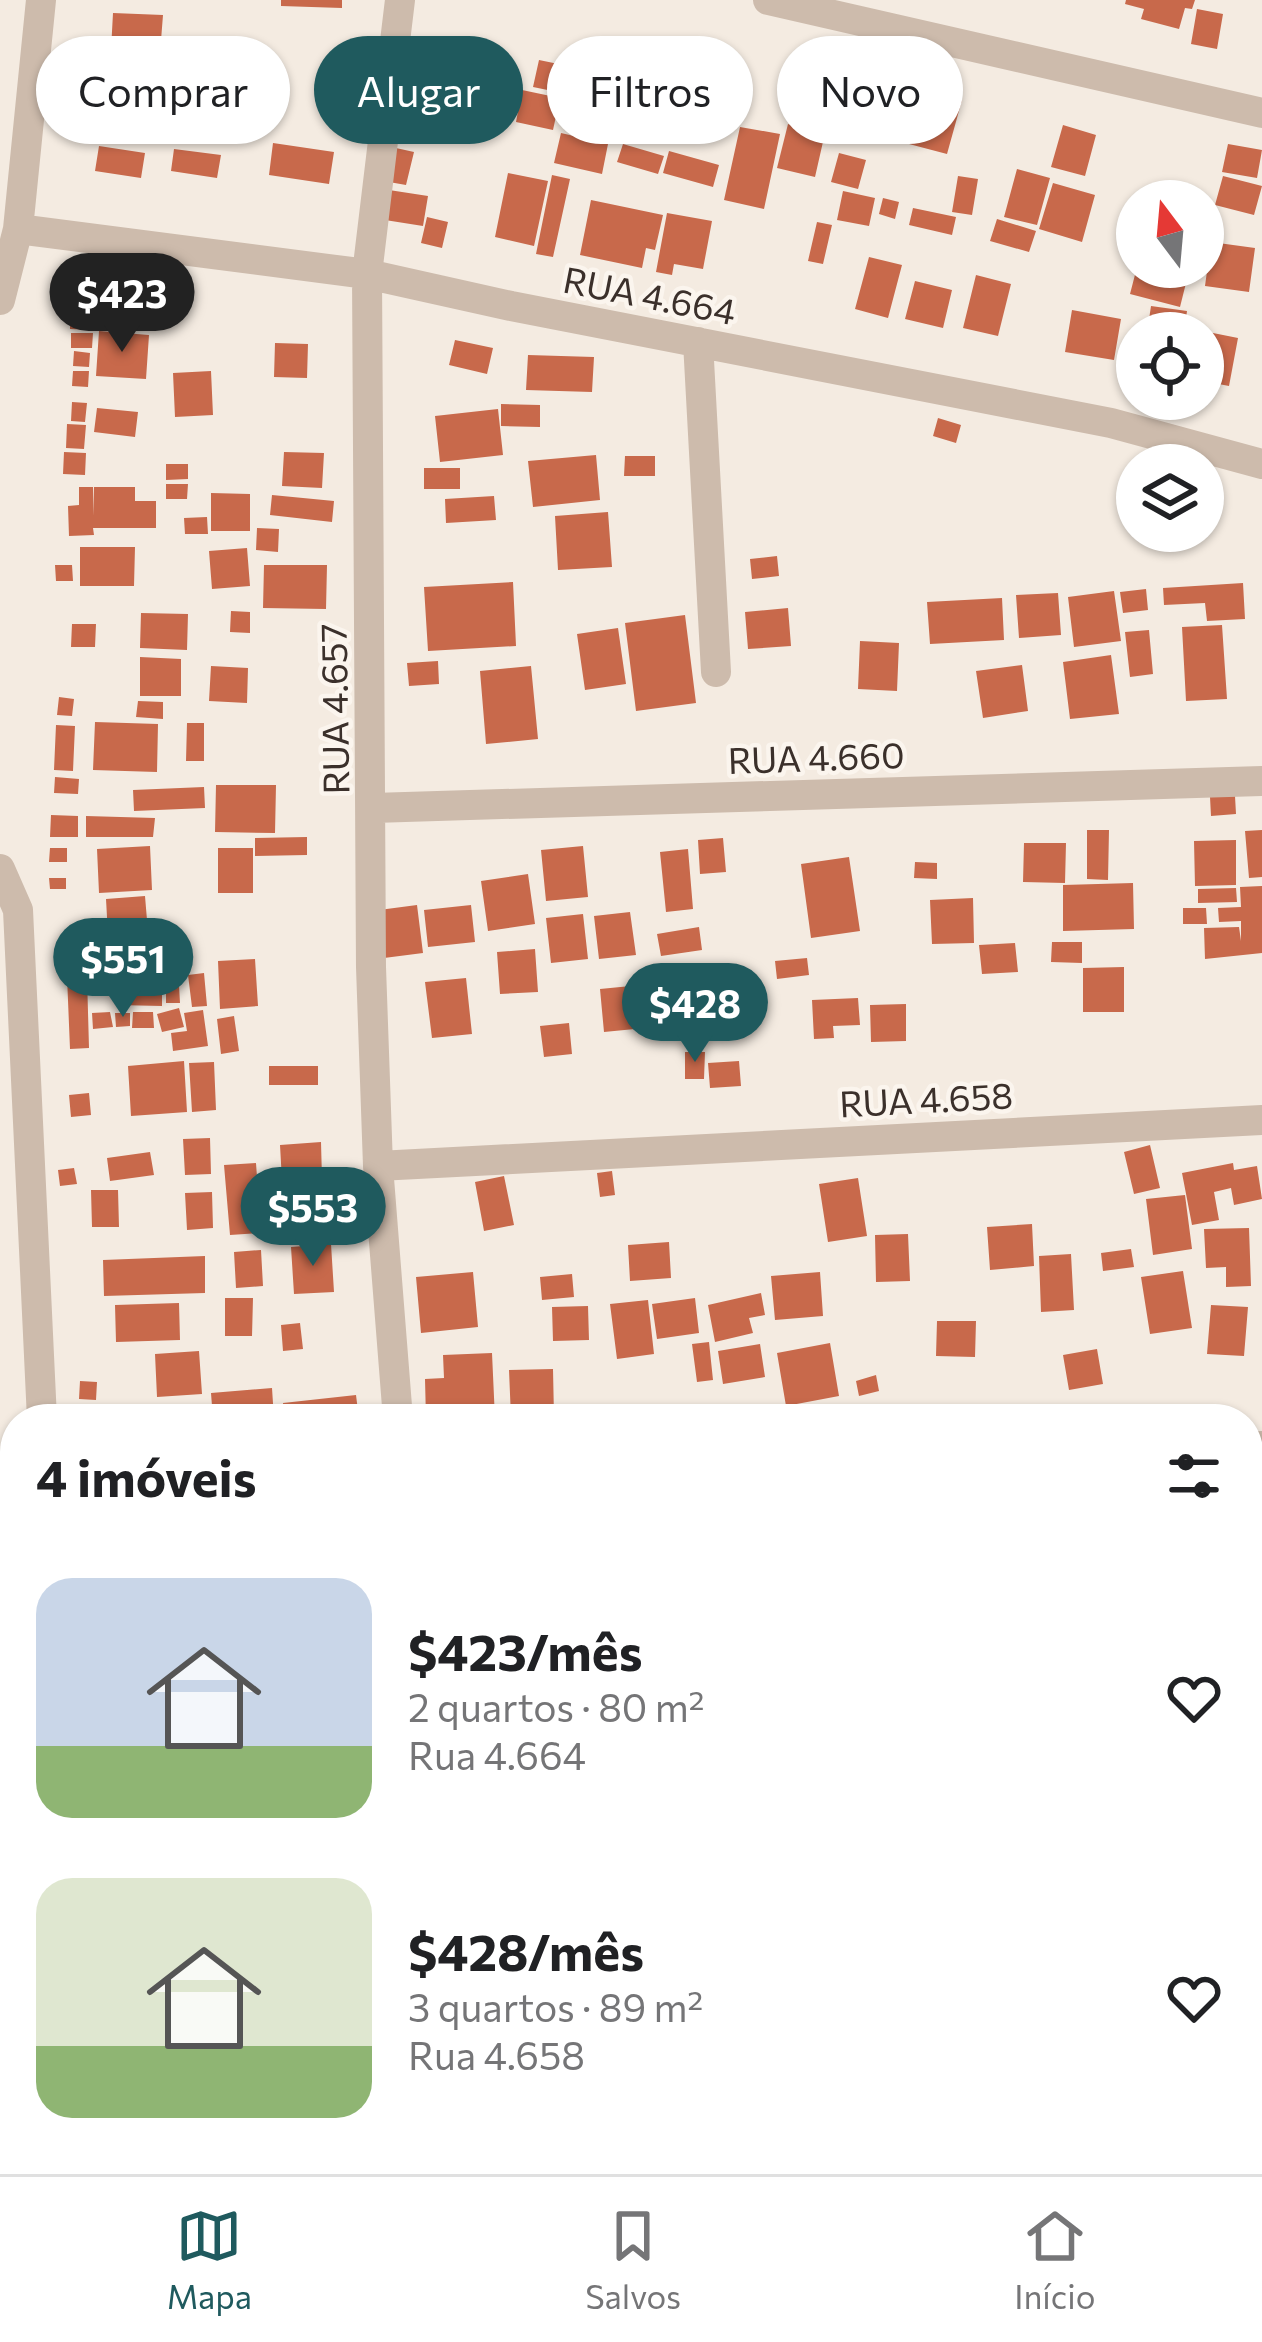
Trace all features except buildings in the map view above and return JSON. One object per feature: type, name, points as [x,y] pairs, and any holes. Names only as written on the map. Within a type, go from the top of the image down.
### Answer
[{"type":"street","points":[[0,300],[18,229],[41,0]]},
{"type":"street","name":"RUA 4.657","points":[[397,1404],[378,1166],[371,967],[367,274],[400,0]]},
{"type":"street","points":[[768,0],[1262,113]]},
{"type":"street","name":"RUA 4.664","points":[[18,229],[367,274],[1111,423],[1262,464]]},
{"type":"street","points":[[698,343],[716,672]]},
{"type":"street","name":"RUA 4.660","points":[[373,808],[1262,782]]},
{"type":"street","points":[[0,869],[18,910],[41,1404]]},
{"type":"street","name":"RUA 4.658","points":[[378,1166],[1262,1120]]}]
